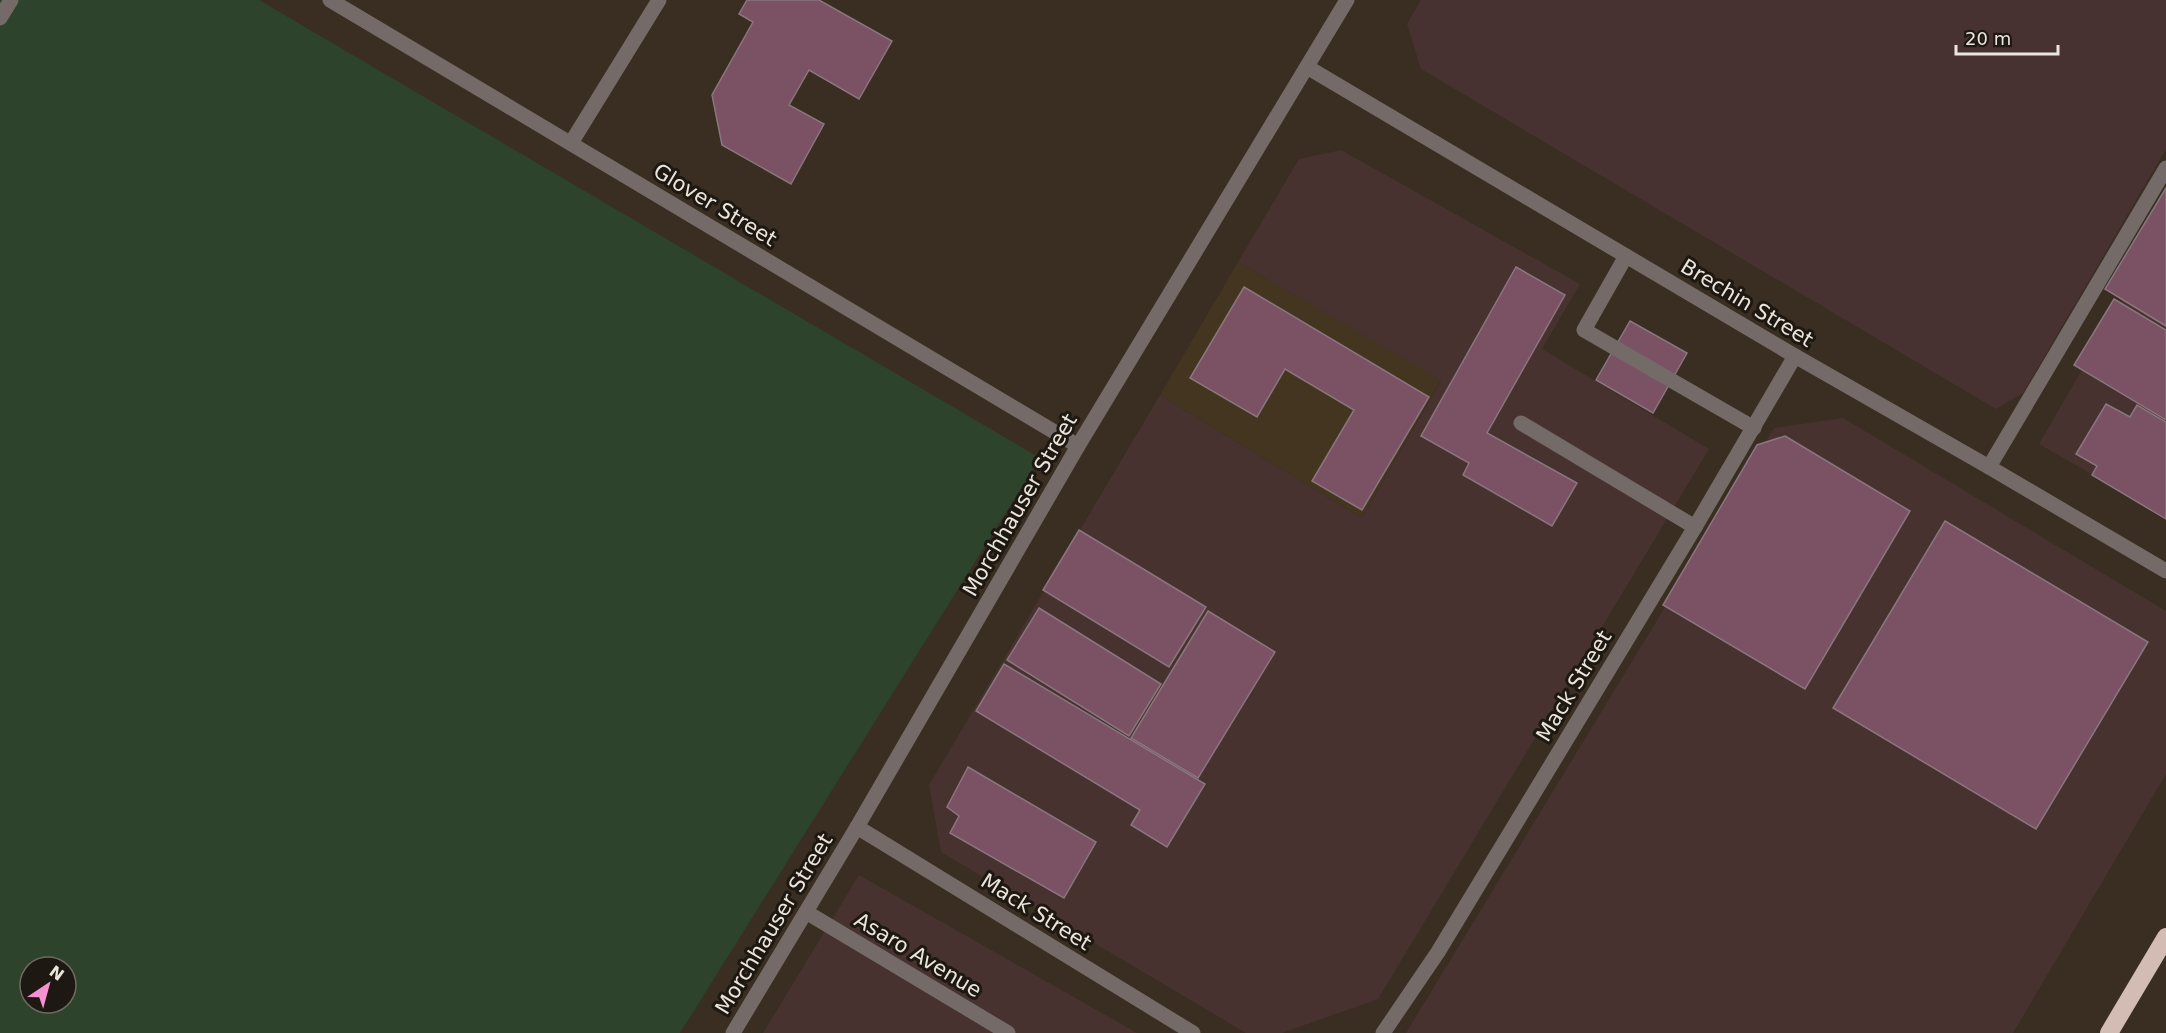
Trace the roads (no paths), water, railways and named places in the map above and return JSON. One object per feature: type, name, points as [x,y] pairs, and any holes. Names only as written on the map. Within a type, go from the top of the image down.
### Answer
[{"type":"highway","points":[[2109,1033],[2166,937]]},
{"type":"street","points":[[0,18],[11,0]]},
{"type":"street","name":"Glover Street","points":[[330,0],[1078,446]]},
{"type":"street","points":[[571,143],[659,0]]},
{"type":"street","name":"Morchhauser Street","points":[[733,1033],[857,827],[1078,446],[1347,0]]},
{"type":"street","name":"Brechin Street","points":[[1307,67],[1795,356],[2166,571]]},
{"type":"street","points":[[1989,467],[2166,168]]},
{"type":"street","points":[[1626,256],[1584,330],[1754,428]]},
{"type":"street","name":"Mack Street","points":[[1383,1033],[1438,952],[1695,527],[1795,356]]},
{"type":"street","points":[[1521,423],[1695,527]]},
{"type":"street","name":"Mack Street","points":[[857,827],[1193,1033]]},
{"type":"street","name":"Asaro Avenue","points":[[806,912],[1008,1033]]}]
